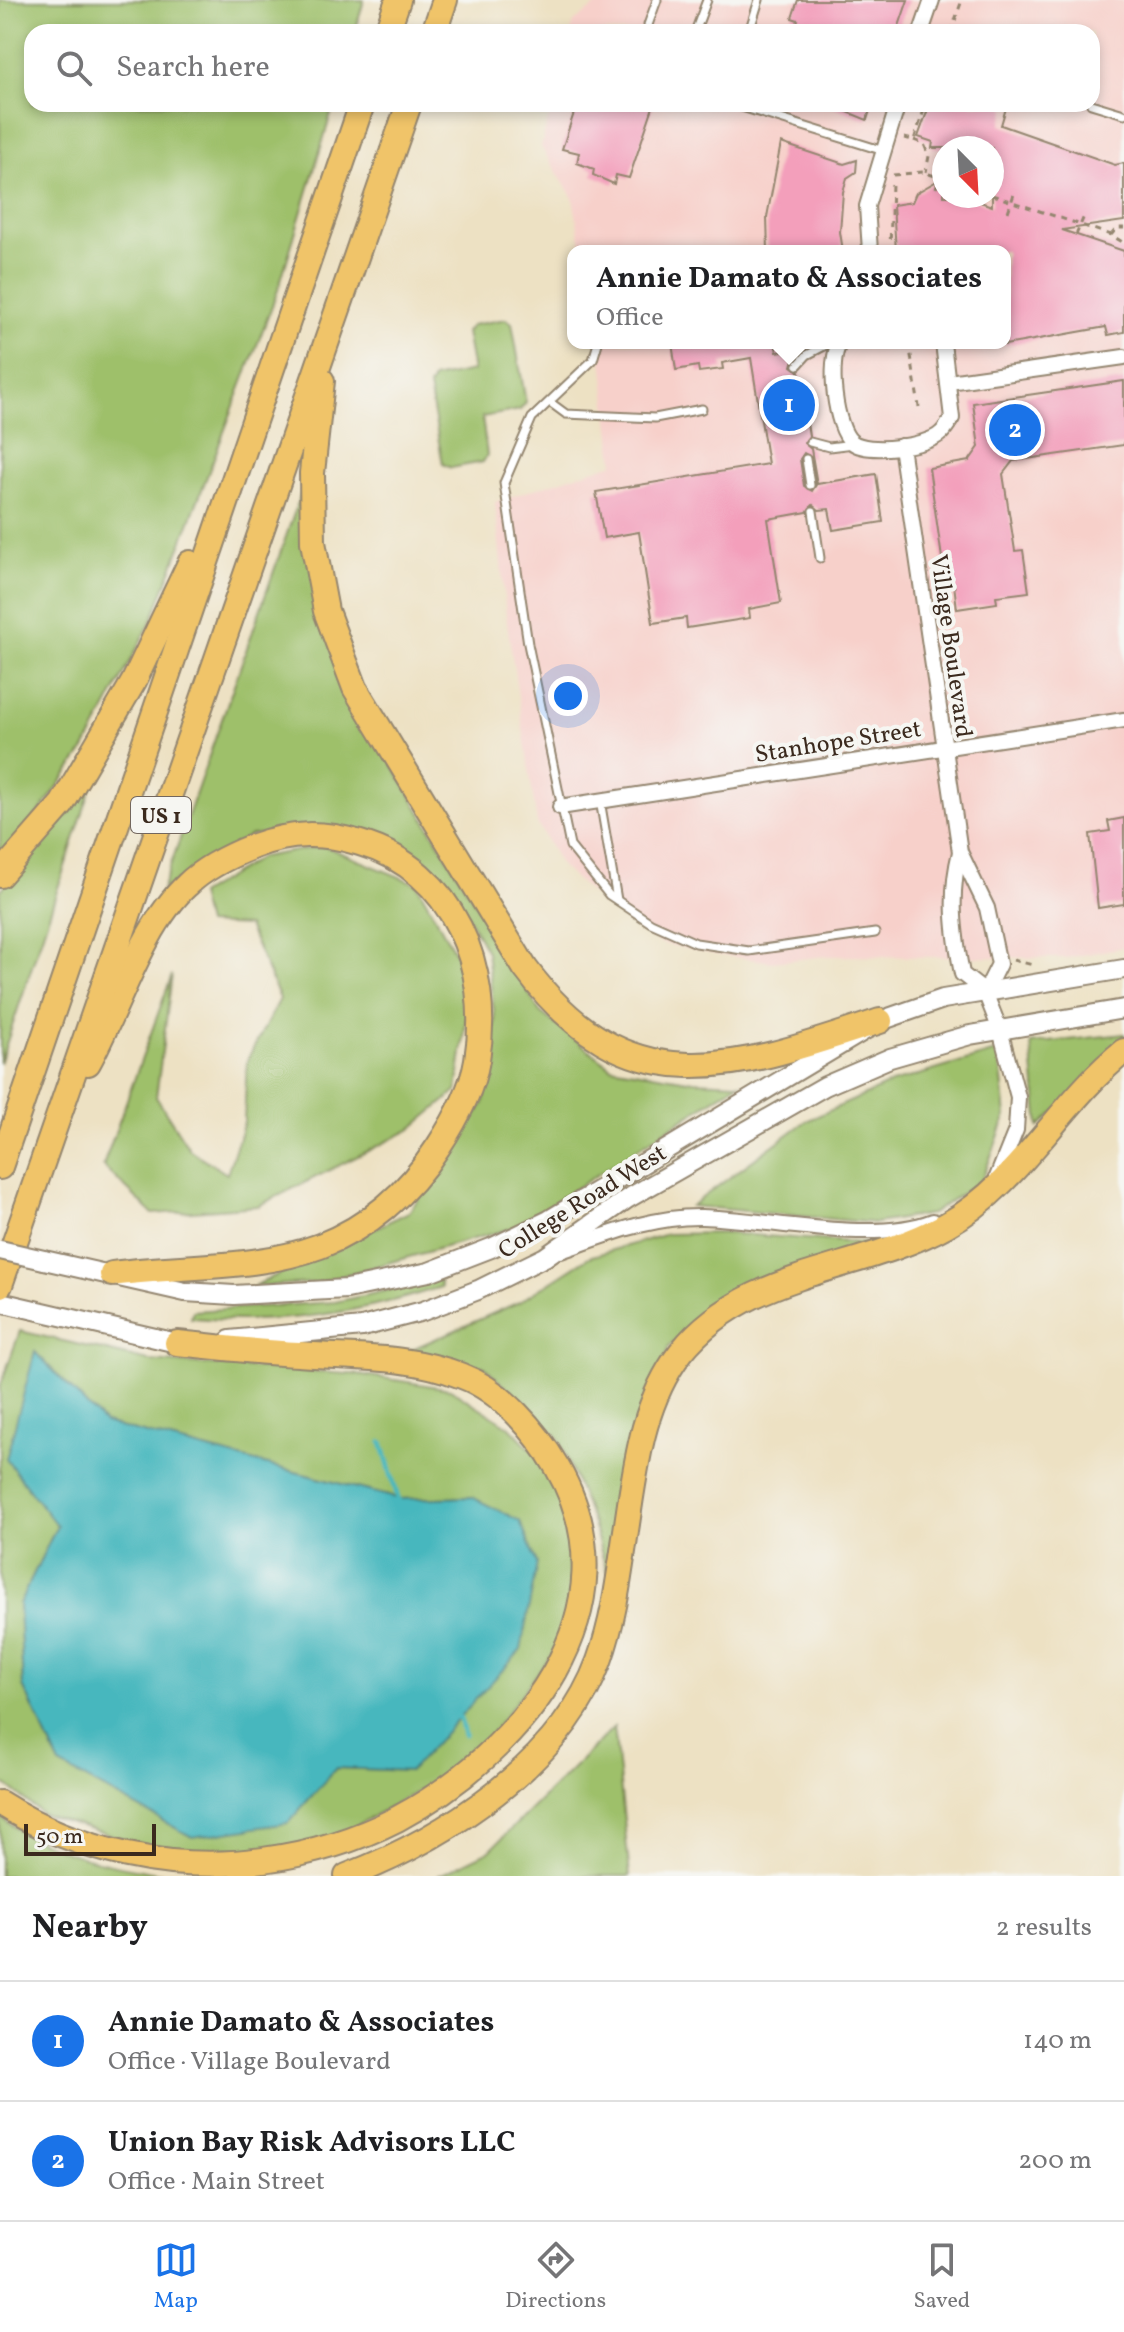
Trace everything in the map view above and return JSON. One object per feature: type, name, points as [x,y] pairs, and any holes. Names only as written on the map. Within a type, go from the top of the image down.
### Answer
[{"type":"highway","points":[[390,24],[398,0]]},
{"type":"highway","points":[[437,24],[445,0]]},
{"type":"highway","name":"US 1","points":[[0,1167],[359,112]]},
{"type":"highway","name":"US 1","points":[[0,1285],[406,112]]},
{"type":"highway","points":[[326,347],[312,473],[313,542],[326,611],[355,688],[525,968],[552,1004],[586,1033],[626,1052],[671,1064],[713,1067],[786,1052],[880,1021]]},
{"type":"highway","points":[[0,875],[62,804],[134,681],[236,467]]},
{"type":"highway","points":[[57,1118],[112,1021],[141,948],[186,885],[229,856],[280,836],[328,834],[383,850],[419,873],[451,909],[471,948],[481,998],[477,1061],[457,1119],[419,1177],[374,1219],[320,1245],[271,1259],[219,1268],[169,1266],[112,1274]]},
{"type":"highway","points":[[347,1876],[389,1860],[443,1832],[485,1802],[526,1765],[567,1718],[598,1665],[612,1622],[647,1420],[660,1386],[708,1324],[738,1302],[772,1286],[900,1245],[947,1225],[988,1194],[1124,1051]]},
{"type":"highway","points":[[0,1803],[27,1821],[75,1840],[145,1859],[190,1864],[262,1861],[328,1847],[395,1820],[445,1790],[499,1745],[538,1702],[567,1651],[583,1599],[583,1546],[571,1500],[567,1485],[540,1438],[501,1400],[463,1376],[404,1360],[177,1343]]},
{"type":"street","points":[[924,24],[932,0]]},
{"type":"street","points":[[870,245],[867,206],[896,112]]},
{"type":"street","points":[[837,349],[831,361],[842,433],[853,444],[869,449],[901,446],[941,434],[952,418],[944,349]]},
{"type":"street","points":[[949,382],[1124,357]]},
{"type":"street","name":"Village Boulevard","points":[[901,446],[960,852],[987,908],[999,964],[985,992]]},
{"type":"street","name":"Stanhope Street","points":[[560,807],[1124,720]]},
{"type":"street","name":"Village Boulevard","points":[[960,852],[953,881],[952,911],[962,974],[985,992],[1000,1030],[1018,1097],[1016,1130],[1006,1159],[988,1194]]},
{"type":"street","name":"College Road West","points":[[0,1250],[185,1292],[234,1295],[347,1289],[429,1272],[491,1248],[549,1220],[880,1021],[943,999],[1124,969]]},
{"type":"street","name":"College Road West","points":[[0,1302],[177,1343],[292,1337],[362,1327],[423,1311],[478,1290],[545,1257],[627,1199],[825,1086],[890,1058],[1000,1030],[1124,1009]]},
{"type":"street","points":[[545,1257],[622,1229],[662,1219],[701,1217],[879,1231],[903,1229],[946,1216],[988,1194]]},
{"type":"lane","points":[[648,24],[657,0]]},
{"type":"lane","points":[[698,24],[707,0]]},
{"type":"lane","points":[[752,24],[759,0]]},
{"type":"lane","points":[[1100,107],[1124,114]]},
{"type":"lane","points":[[758,112],[884,151]]},
{"type":"lane","points":[[596,349],[593,360],[532,418],[504,483],[528,644],[570,846],[617,900],[651,923],[696,943],[749,951],[875,933]]},
{"type":"lane","points":[[798,365],[818,349]]},
{"type":"lane","points":[[551,403],[566,414],[655,418],[702,409]]},
{"type":"lane","points":[[810,442],[829,447],[853,444]]},
{"type":"lane","points":[[806,463],[810,485]]},
{"type":"lane","points":[[813,511],[820,558]]},
{"type":"lane","points":[[600,800],[617,900]]},
{"type":"path","points":[[954,24],[962,0]]},
{"type":"path","points":[[914,140],[923,112]]},
{"type":"path","points":[[902,141],[905,137],[924,144],[929,156],[926,173]]},
{"type":"path","points":[[890,245],[894,167]]},
{"type":"path","points":[[893,175],[932,175]]},
{"type":"path","points":[[1008,212],[1015,191]]},
{"type":"path","points":[[1004,199],[1111,235],[1124,243]]},
{"type":"path","points":[[1076,235],[1085,214]]},
{"type":"path","points":[[1111,235],[1117,228],[1124,228]]},
{"type":"path","points":[[910,349],[919,407]]},
{"type":"shaded area","points":[[604,0],[1124,0],[1124,947],[1067,958],[827,956],[773,962],[660,943],[609,908],[562,868],[537,823],[506,616],[495,502],[614,463],[601,349],[1011,349],[1011,245],[581,245],[573,198],[541,147],[550,112],[1100,112],[1100,24],[574,22]]},
{"type":"green space","points":[[0,0],[364,0],[357,24],[24,24],[24,112],[332,112],[278,290],[153,618],[85,749],[41,810],[0,855]]},
{"type":"green space","points":[[506,319],[512,323],[526,403],[520,410],[482,417],[487,455],[483,462],[451,468],[443,464],[429,387],[433,379],[473,371],[466,332],[472,325]]},
{"type":"green space","points":[[303,488],[350,694],[540,1012],[611,1067],[694,1081],[739,1083],[516,1227],[316,1283],[254,1286],[409,1212],[484,1103],[495,1019],[487,952],[461,904],[419,859],[353,831],[251,835],[162,890]]},
{"type":"green space","points":[[91,788],[0,1063],[0,891]]},
{"type":"green space","points":[[324,846],[417,884],[471,982],[457,1091],[410,1130],[258,1206],[153,1214],[103,1166],[172,975],[156,1097],[190,1150],[227,1174],[244,1122],[247,1060],[280,999],[248,926],[206,924],[199,895],[261,857]]},
{"type":"green space","points":[[1124,1034],[1124,1046],[1039,1127],[1031,1044]]},
{"type":"green space","points":[[999,1051],[1006,1116],[982,1180],[931,1214],[876,1223],[691,1206],[806,1121],[892,1083]]},
{"type":"green space","points":[[724,1233],[876,1244],[749,1287],[669,1346],[632,1454],[607,1572],[593,1524],[558,1437],[485,1367],[408,1351],[519,1302],[589,1257],[667,1234]]},
{"type":"green space","points":[[439,1279],[441,1287],[349,1311],[256,1320],[191,1318],[193,1311],[335,1302]]},
{"type":"green space","points":[[20,1331],[149,1361],[364,1375],[450,1389],[509,1426],[545,1464],[574,1533],[569,1631],[471,1761],[329,1841],[189,1859],[42,1814],[0,1780],[0,1387]],"holes":[[[36,1353],[104,1423],[400,1499],[472,1497],[410,1771],[336,1768],[288,1822],[60,1765],[23,1686],[19,1604],[57,1526]]]},
{"type":"green space","points":[[614,1727],[630,1876],[438,1876],[489,1851]]},
{"type":"green space","points":[[0,1816],[38,1840],[83,1857],[175,1876],[0,1876]]},
{"type":"water","points":[[35,1352],[104,1423],[400,1499],[472,1497],[520,1521],[537,1563],[521,1650],[410,1771],[336,1768],[288,1823],[192,1837],[60,1765],[23,1686],[19,1604],[57,1526],[6,1459]]},
{"type":"building","points":[[798,0],[908,0],[900,24],[797,24],[798,20],[792,18]]},
{"type":"building","points":[[574,112],[651,112],[629,178],[616,175],[614,184],[593,175],[594,169],[577,163],[579,153],[562,149]]},
{"type":"building","points":[[848,112],[870,112],[867,120]]},
{"type":"building","points":[[927,112],[1005,112],[1001,125],[1115,165],[1124,163],[1124,221],[1062,230],[1124,251],[1124,332],[1108,335],[1106,327],[1011,344],[1011,245],[896,245],[893,205],[912,202],[916,193],[932,184],[932,208],[1004,208],[1004,136],[932,136],[932,142],[918,137]]},
{"type":"building","points":[[781,143],[844,164],[857,160],[856,172],[847,178],[843,192],[842,245],[768,245],[767,217]]},
{"type":"building","points":[[673,349],[776,349],[790,356],[796,352],[792,366],[799,371],[809,436],[804,443],[811,449],[817,484],[876,474],[883,522],[833,530],[829,509],[819,510],[813,505],[807,512],[768,519],[781,603],[749,609],[750,618],[687,628],[686,618],[653,623],[639,532],[604,538],[596,492],[768,464],[751,358],[722,363],[723,369],[699,372],[698,366],[676,370]],"holes":[[[804,453],[812,458],[816,485],[812,491],[804,486],[800,459]]]},
{"type":"building","points":[[1124,381],[1124,445],[1013,461],[1003,474],[1015,551],[1023,550],[1029,592],[996,596],[997,603],[957,609],[954,584],[946,586],[929,468],[969,461],[979,447],[973,403]]},
{"type":"building","points":[[1124,818],[1124,904],[1098,908],[1090,834],[1110,831],[1108,821]]},
{"type":"waterway","points":[[382,1442],[399,1502]]},
{"type":"waterway","points":[[455,1715],[460,1718],[464,1735]]},
{"type":"place","name":"Annie Damato & Associates","points":[[789,405]]},
{"type":"place","name":"Union Bay Risk Advisors LLC","points":[[1015,430]]}]
